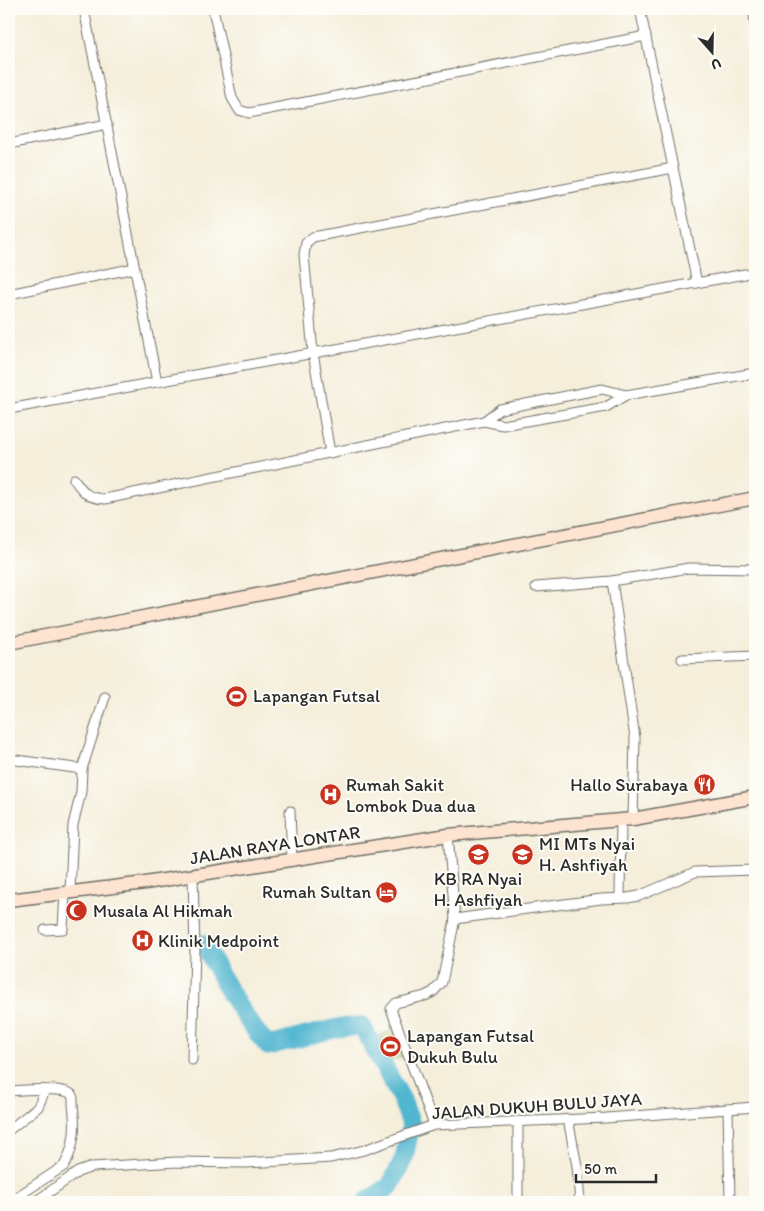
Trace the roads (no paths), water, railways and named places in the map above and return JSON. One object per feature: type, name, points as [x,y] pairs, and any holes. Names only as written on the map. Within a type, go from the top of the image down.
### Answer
[{"type":"street","points":[[84,9],[157,382]]},
{"type":"street","points":[[213,9],[232,98],[238,110],[250,113],[646,36]]},
{"type":"street","points":[[640,9],[697,283]]},
{"type":"street","points":[[753,9],[755,23]]},
{"type":"street","points":[[9,144],[107,124]]},
{"type":"street","points":[[330,453],[313,353],[304,256],[306,244],[313,237],[673,168]]},
{"type":"street","points":[[9,294],[135,268]]},
{"type":"street","points":[[9,409],[745,274]]},
{"type":"street","points":[[74,479],[82,491],[92,498],[105,499],[484,421],[503,425],[606,407],[626,395],[755,373]]},
{"type":"street","points":[[484,421],[500,409],[602,389],[626,395]]},
{"type":"street","points":[[9,642],[755,498]]},
{"type":"street","points":[[536,587],[612,581],[689,568],[755,569]]},
{"type":"street","points":[[612,581],[635,738],[620,898]]},
{"type":"street","points":[[682,659],[755,656]]},
{"type":"street","points":[[45,930],[63,929],[73,825],[81,792],[82,769],[105,696]]},
{"type":"street","points":[[9,759],[82,769]]},
{"type":"street","name":"JALAN RAYA LONTAR","points":[[9,900],[193,876],[448,835],[627,820],[755,797]]},
{"type":"street","points":[[290,811],[292,861]]},
{"type":"street","points":[[434,1125],[395,1024],[391,1007],[396,1003],[425,996],[439,986],[454,919],[448,835]]},
{"type":"street","points":[[454,919],[601,899],[639,896],[695,872],[755,870]]},
{"type":"street","points":[[192,1060],[195,949],[193,876]]},
{"type":"street","points":[[9,1130],[38,1107],[45,1090]]},
{"type":"street","points":[[9,1091],[45,1090],[69,1092],[73,1096],[76,1129],[64,1166],[9,1202]]},
{"type":"street","name":"JALAN DUKUH BULU JAYA","points":[[35,1202],[78,1172],[92,1167],[177,1162],[246,1163],[331,1158],[416,1134],[434,1125],[568,1119],[755,1107]]},
{"type":"street","points":[[728,1109],[730,1202]]},
{"type":"street","points":[[568,1119],[577,1166],[580,1202]]},
{"type":"street","points":[[518,1121],[518,1202]]},
{"type":"waterway","points":[[204,944],[233,997],[249,1022],[268,1046],[337,1028],[362,1026],[402,1100],[411,1124],[404,1158],[390,1186],[366,1202]]},
{"type":"place","name":"Lapangan Futsal","points":[[237,696]]},
{"type":"place","name":"Hallo Surabaya","points":[[704,785]]},
{"type":"place","name":"Rumah Sakit Lombok Dua dua","points":[[330,795]]},
{"type":"place","name":"KB RA Nyai H. Ashfiyah","points":[[478,854]]},
{"type":"place","name":"MI MTs Nyai H. Ashfiyah","points":[[523,854]]},
{"type":"place","name":"Rumah Sultan","points":[[387,892]]},
{"type":"place","name":"Musala Al Hikmah","points":[[77,911]]},
{"type":"place","name":"Klinik Medpoint","points":[[142,941]]},
{"type":"place","name":"Lapangan Futsal Dukuh Bulu","points":[[391,1046]]}]
